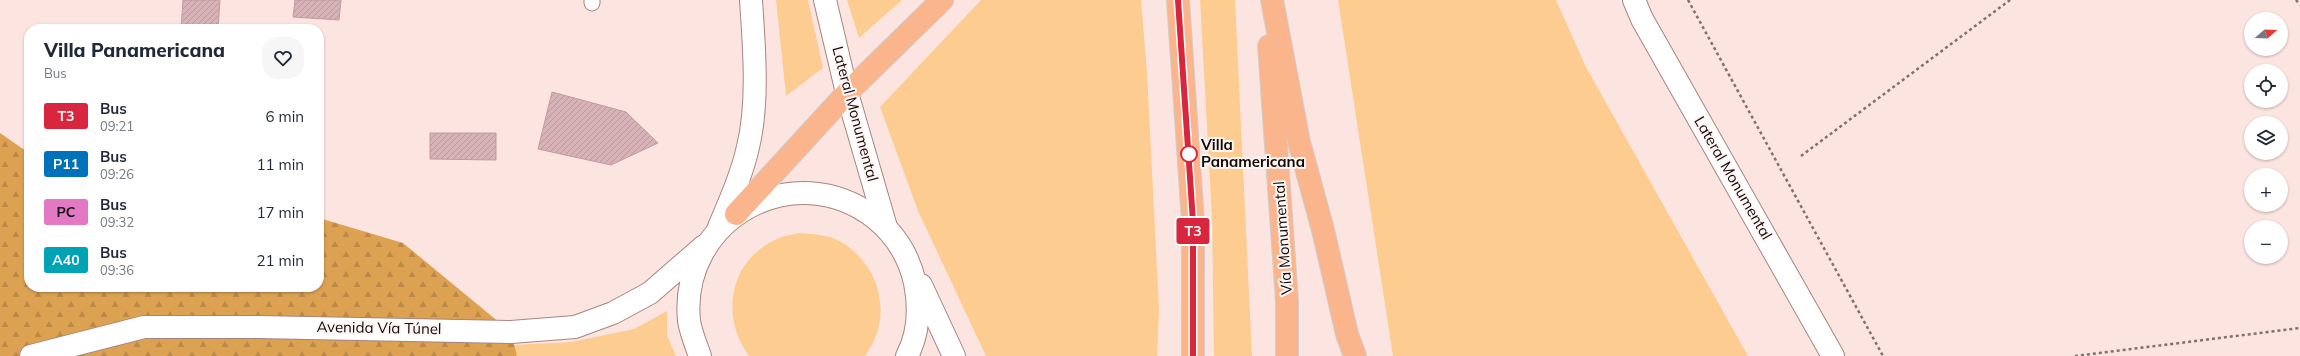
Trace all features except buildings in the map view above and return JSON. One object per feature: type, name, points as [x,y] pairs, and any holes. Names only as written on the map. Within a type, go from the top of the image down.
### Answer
[{"type":"highway","points":[[736,214],[847,93],[942,0]]},
{"type":"highway","points":[[1178,0],[1193,222],[1194,356]]},
{"type":"highway","name":"Vía Monumental","points":[[1265,0],[1287,302],[1287,356]]},
{"type":"highway","points":[[1272,0],[1300,142],[1347,334],[1355,356]]},
{"type":"main road","points":[[718,230],[739,177],[749,146],[754,99],[751,0]]},
{"type":"main road","name":"Lateral Monumental","points":[[825,0],[847,93],[886,227]]},
{"type":"main road","name":"Lateral Monumental","points":[[1634,0],[1642,19],[1833,356]]},
{"type":"main road","points":[[700,356],[689,322],[691,284],[704,246],[718,230],[736,214],[765,198],[797,192],[830,195],[860,206],[886,227],[901,245],[954,356]]},
{"type":"main road","name":"Avenida Vía Túnel","points":[[32,356],[144,327],[258,327],[511,332],[575,327],[613,313],[650,293],[704,246]]},
{"type":"main road","points":[[907,356],[913,344],[919,304],[911,265]]},
{"type":"path","points":[[1688,0],[1883,356]]},
{"type":"path","points":[[1801,156],[2010,0]]},
{"type":"path","points":[[2296,0],[2300,5]]},
{"type":"path","points":[[2075,356],[2300,328]]},
{"type":"shaded area","points":[[776,0],[808,0],[823,68],[786,96]]},
{"type":"shaded area","points":[[847,0],[902,0],[859,38]]},
{"type":"shaded area","points":[[981,0],[1141,0],[1147,72],[1159,309],[1157,356],[986,356],[918,211],[880,107]]},
{"type":"shaded area","points":[[1200,0],[1235,0],[1252,356],[1214,356],[1212,217]]},
{"type":"shaded area","points":[[1338,0],[1556,0],[1586,67],[1748,356],[1393,356]]},
{"type":"shaded area","points":[[799,233],[824,236],[841,242],[859,256],[868,268],[880,297],[881,312],[879,327],[865,356],[749,356],[740,341],[734,324],[732,308],[734,291],[739,276],[747,262],[759,249],[778,239]]},
{"type":"shaded area","points":[[667,311],[667,335],[676,356],[93,356],[451,348],[571,342],[634,329]]},
{"type":"green space","points":[[0,133],[24,150],[24,292],[324,292],[324,219],[403,243],[511,332],[517,356],[0,356]]},
{"type":"bus line","name":"T3","points":[[1178,0],[1193,222],[1193,356]]},
{"type":"place","name":"Villa Panamericana","points":[[1189,154]]}]
